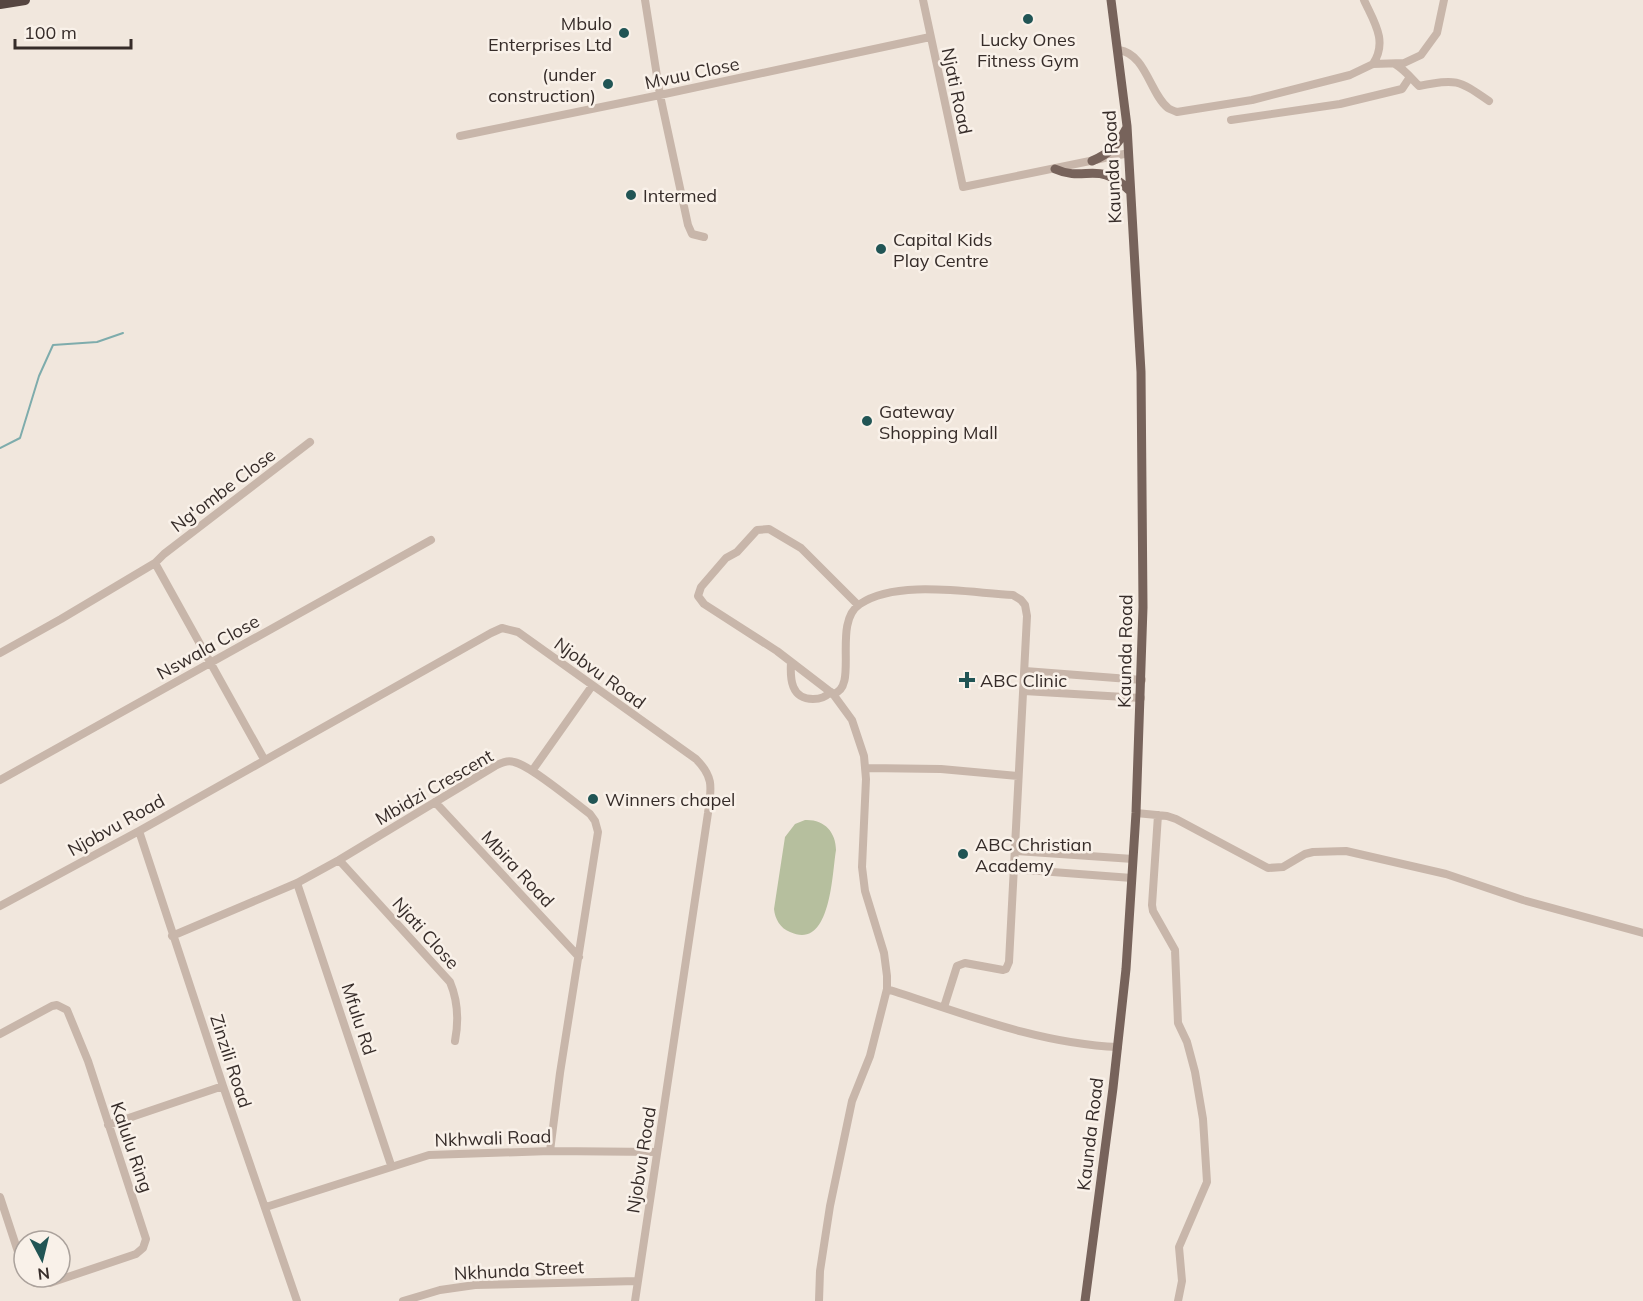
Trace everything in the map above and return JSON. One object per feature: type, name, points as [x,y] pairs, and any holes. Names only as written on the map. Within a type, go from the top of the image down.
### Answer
[{"type":"highway","points":[[0,4],[25,0]]},
{"type":"main road","name":"Kaunda Road","points":[[1086,1301],[1118,1047],[1132,878],[1142,680],[1141,372],[1127,126],[1111,0]]},
{"type":"main road","points":[[1092,161],[1105,155],[1115,146],[1127,126]]},
{"type":"main road","points":[[1055,169],[1065,173],[1104,173],[1130,191]]},
{"type":"street","points":[[645,0],[660,95],[688,225],[692,234],[704,237]]},
{"type":"street","name":"Njati Road","points":[[923,0],[963,187],[1055,169]]},
{"type":"street","points":[[1364,0],[1381,41],[1379,54],[1373,64]]},
{"type":"street","points":[[1119,50],[1126,51],[1144,69],[1168,109],[1177,112],[1252,100],[1350,75],[1373,64],[1404,63],[1421,55],[1430,45],[1437,33],[1444,0]]},
{"type":"street","name":"Mvuu Close","points":[[460,136],[930,37]]},
{"type":"street","points":[[1395,64],[1406,71],[1419,86]]},
{"type":"street","points":[[1402,89],[1410,78]]},
{"type":"street","points":[[1231,120],[1340,104],[1402,89],[1449,81],[1464,84],[1489,101]]},
{"type":"street","points":[[1055,169],[1129,153]]},
{"type":"street","name":"Ng'ombe Close","points":[[0,653],[155,563],[310,442]]},
{"type":"street","points":[[819,1301],[821,1260],[852,1101],[870,1056],[887,989],[884,953],[865,891],[862,867],[866,768],[857,731],[845,709],[832,693],[791,662],[704,604],[698,596],[701,587],[726,558],[737,552],[753,533],[769,529],[801,548],[858,605]]},
{"type":"street","name":"Nswala Close","points":[[0,780],[431,540]]},
{"type":"street","points":[[155,563],[264,759]]},
{"type":"street","points":[[791,662],[792,686],[798,695],[818,699],[841,690],[844,682],[845,633],[852,612],[858,605],[895,590],[1017,597],[1024,605],[1027,616],[1025,671],[1008,966],[1006,969],[998,970],[965,963],[957,966],[944,1007]]},
{"type":"street","name":"Njobvu Road","points":[[0,906],[139,831],[491,633],[502,628],[518,633],[696,759],[707,771],[711,782],[635,1301]]},
{"type":"street","points":[[1025,671],[1142,680]]},
{"type":"street","points":[[532,771],[592,686]]},
{"type":"street","points":[[1024,691],[1141,699]]},
{"type":"street","name":"Mbidzi Crescent","points":[[172,936],[297,883],[500,763],[516,762],[532,771],[590,814],[597,828],[550,1151]]},
{"type":"street","points":[[866,768],[941,769],[1018,776]]},
{"type":"street","name":"Mbira Road","points":[[435,802],[579,957]]},
{"type":"street","points":[[1136,813],[1176,819],[1268,868],[1283,867],[1313,852],[1346,851],[1446,874],[1523,900],[1643,933]]},
{"type":"street","points":[[1158,815],[1152,904],[1153,911],[1174,950],[1178,1023],[1187,1042],[1195,1072],[1203,1119],[1207,1182],[1179,1247],[1182,1281],[1178,1301]]},
{"type":"street","name":"Zinzili Road","points":[[139,831],[172,936],[297,1301]]},
{"type":"street","points":[[1015,851],[1133,859]]},
{"type":"street","name":"Njati Close","points":[[339,860],[450,982],[458,1019],[456,1041]]},
{"type":"street","points":[[1014,869],[1132,878]]},
{"type":"street","name":"Mfulu Rd","points":[[297,883],[391,1165]]},
{"type":"street","points":[[887,989],[1032,1034],[1077,1044],[1118,1047]]},
{"type":"street","name":"Kalulu Ring","points":[[0,1034],[52,1006],[57,1005],[67,1010],[87,1061],[146,1234],[147,1239],[143,1248],[136,1254],[72,1276]]},
{"type":"street","points":[[108,1125],[223,1086]]},
{"type":"street","name":"Nkhwali Road","points":[[266,1207],[374,1173],[391,1165],[429,1155],[550,1151],[657,1152]]},
{"type":"street","points":[[0,1197],[12,1234]]},
{"type":"street","name":"Nkhunda Street","points":[[403,1301],[440,1290],[474,1285],[637,1281]]},
{"type":"green space","points":[[805,820],[818,822],[828,828],[834,838],[836,850],[830,892],[822,921],[814,931],[804,935],[783,928],[777,920],[774,909],[785,837],[795,824]]},
{"type":"waterway","points":[[0,448],[20,438],[39,376],[53,345],[97,342],[123,333]]},
{"type":"place","name":"Lucky Ones Fitness Gym","points":[[1028,19]]},
{"type":"place","name":"Mbulo Enterprises Ltd","points":[[624,33]]},
{"type":"place","name":"(under construction)","points":[[608,84]]},
{"type":"place","name":"Intermed","points":[[631,195]]},
{"type":"place","name":"Capital Kids Play Centre","points":[[881,249]]},
{"type":"place","name":"Gateway Shopping Mall","points":[[867,421]]},
{"type":"place","name":"ABC Clinic","points":[[967,680]]},
{"type":"place","name":"Winners chapel","points":[[593,799]]},
{"type":"place","name":"ABC Christian Academy","points":[[963,854]]}]
